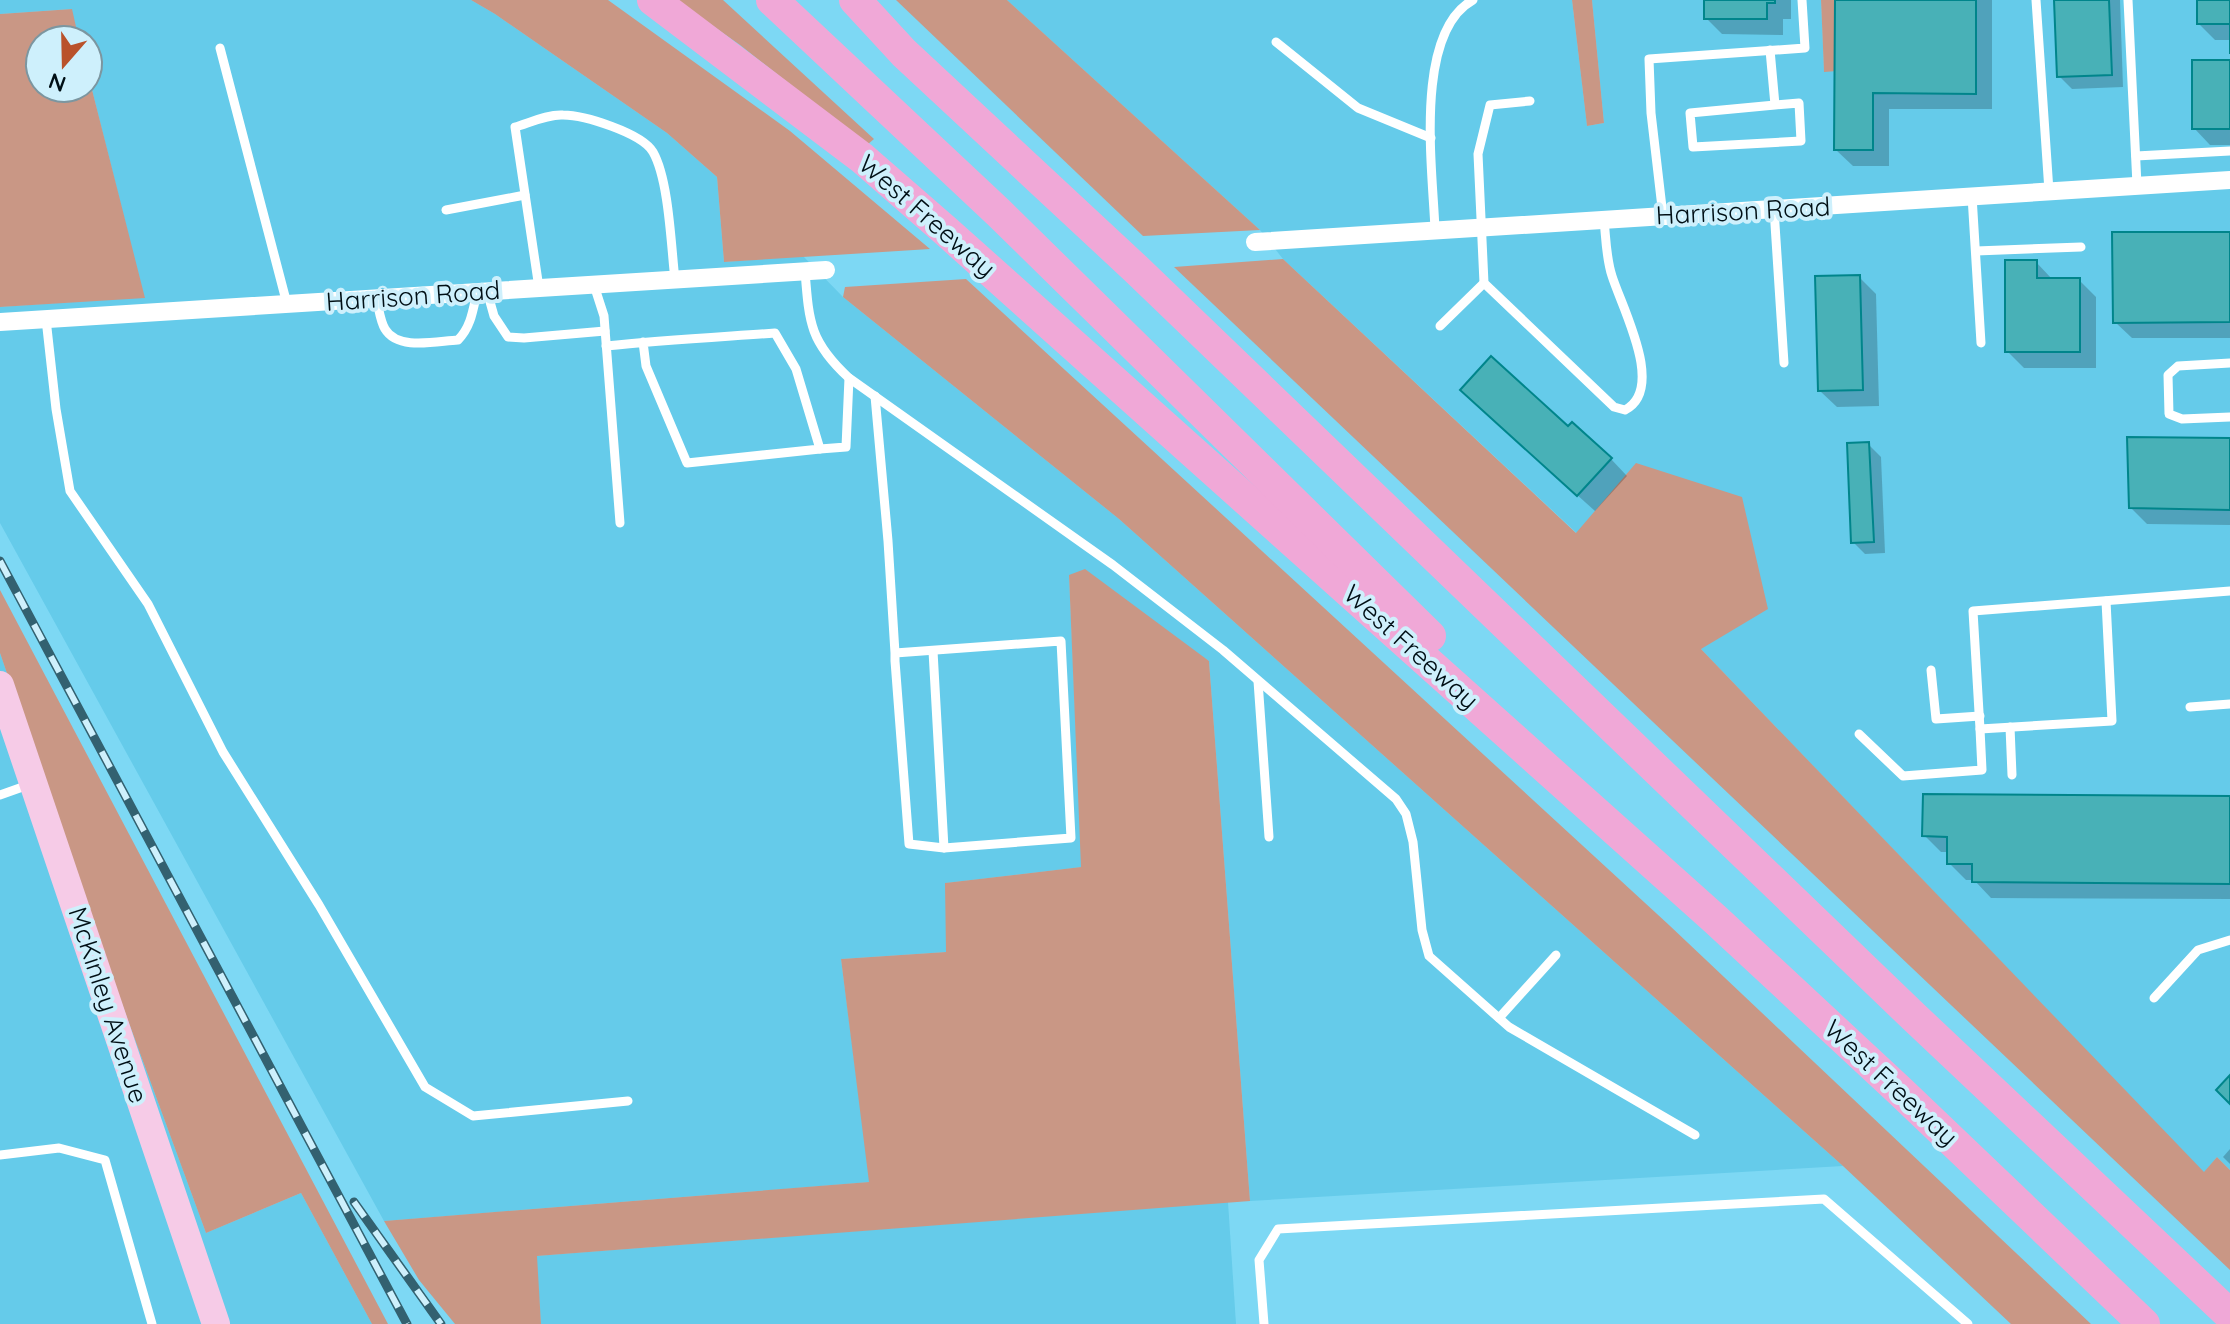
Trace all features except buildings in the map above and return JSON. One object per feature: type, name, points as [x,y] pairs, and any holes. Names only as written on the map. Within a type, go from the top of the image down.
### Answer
[{"type":"highway","name":"West Freeway","points":[[653,0],[872,167],[1716,920],[2144,1324]]},
{"type":"highway","points":[[772,0],[856,76],[1121,330],[1716,920]]},
{"type":"highway","points":[[844,0],[1113,247],[1902,1006],[2230,1315]]},
{"type":"highway","points":[[855,0],[904,53]]},
{"type":"main road","name":"McKinley Avenue","points":[[0,685],[216,1324]]},
{"type":"street","name":"Harrison Road","points":[[1255,242],[2230,180]]},
{"type":"street","name":"Harrison Road","points":[[0,322],[826,270]]},
{"type":"lane","points":[[1435,230],[1429,96],[1446,31],[1473,0]]},
{"type":"lane","points":[[1663,216],[1651,113],[1649,59],[1805,48],[1802,0]]},
{"type":"lane","points":[[2036,0],[2049,191]]},
{"type":"lane","points":[[2128,0],[2137,185]]},
{"type":"lane","points":[[1276,42],[1358,108],[1431,138]]},
{"type":"lane","points":[[220,48],[287,304]]},
{"type":"lane","points":[[1770,50],[1775,105]]},
{"type":"lane","points":[[1530,101],[1490,105],[1478,154],[1484,283],[1614,407],[1625,410],[1635,405],[1641,391],[1640,366],[1635,336],[1610,269],[1604,220]]},
{"type":"lane","points":[[1799,103],[1801,141],[1693,147],[1690,113],[1775,105],[1799,103]]},
{"type":"lane","points":[[539,288],[515,127],[561,115],[600,123],[649,146],[655,155],[666,199],[675,280]]},
{"type":"lane","points":[[2136,156],[2230,151]]},
{"type":"lane","points":[[446,210],[525,195]]},
{"type":"lane","points":[[1972,196],[1981,343]]},
{"type":"lane","points":[[1774,209],[1784,363]]},
{"type":"lane","points":[[1976,251],[2081,247]]},
{"type":"lane","points":[[805,271],[809,315],[815,337],[828,359],[849,378],[1113,565],[1258,681],[1396,799],[1406,814],[1413,842],[1422,930],[1429,956],[1522,1035],[1695,1135]]},
{"type":"lane","points":[[1440,326],[1484,283]]},
{"type":"lane","points":[[594,285],[604,316],[620,523]]},
{"type":"lane","points":[[482,292],[508,337],[605,331]]},
{"type":"lane","points":[[376,298],[384,328],[394,340],[458,340],[466,332],[482,292]]},
{"type":"lane","points":[[46,319],[56,409],[70,491],[148,604],[223,752],[319,905],[425,1087],[473,1116],[628,1101]]},
{"type":"lane","points":[[606,346],[775,333],[796,369],[820,449]]},
{"type":"lane","points":[[643,342],[646,366],[687,463],[846,447],[849,378]]},
{"type":"lane","points":[[2230,363],[2178,366],[2168,375],[2169,414],[2182,419],[2230,417]]},
{"type":"lane","points":[[875,396],[909,844],[944,848],[1071,838],[1061,641],[895,653]]},
{"type":"lane","points":[[1859,734],[1903,776],[1982,770],[1973,611],[2230,591]]},
{"type":"lane","points":[[1980,729],[2112,721],[2106,601]]},
{"type":"lane","points":[[933,651],[944,848]]},
{"type":"lane","points":[[1931,670],[1936,719],[1980,716]]},
{"type":"lane","points":[[1258,681],[1269,837]]},
{"type":"lane","points":[[2190,707],[2230,704]]},
{"type":"lane","points":[[2010,727],[2012,775]]},
{"type":"lane","points":[[0,795],[34,782]]},
{"type":"lane","points":[[2154,998],[2198,950],[2230,940]]},
{"type":"lane","points":[[1499,1018],[1556,955]]},
{"type":"lane","points":[[0,1155],[59,1148],[105,1160],[152,1324]]},
{"type":"lane","points":[[1264,1324],[1259,1260],[1278,1229],[1824,1199],[1968,1324]]},
{"type":"shaded area","points":[[0,0],[471,0],[495,14],[667,133],[717,177],[724,262],[803,256],[843,297],[1119,519],[1843,1166],[1250,1201],[1209,661],[1069,575],[1082,867],[946,883],[946,952],[841,959],[870,1182],[384,1221],[0,523],[0,307],[144,297],[96,104],[104,104],[104,24],[75,24],[71,9],[0,14]]},
{"type":"shaded area","points":[[471,0],[608,0],[790,131],[930,249],[724,262],[717,177],[667,133]]},
{"type":"shaded area","points":[[676,0],[723,0],[874,139],[867,145],[740,45]]},
{"type":"shaded area","points":[[896,0],[1007,0],[1260,230],[1143,236]]},
{"type":"shaded area","points":[[1007,0],[1572,0],[1587,126],[1604,123],[1592,0],[1821,0],[1824,71],[1837,70],[1834,0],[2230,0],[2230,1170],[2217,1157],[2204,1173],[1701,649],[1283,259],[1260,230]]},
{"type":"shaded area","points":[[1572,0],[1592,0],[1604,123],[1587,126]]},
{"type":"shaded area","points":[[1821,0],[1834,0],[1837,71],[1824,72]]},
{"type":"shaded area","points":[[72,9],[75,24],[24,24],[24,104],[96,104],[145,298],[0,307],[0,14]]},
{"type":"shaded area","points":[[1283,259],[1576,533],[1636,463],[1742,497],[1768,609],[1701,649],[2204,1172],[2217,1157],[2230,1170],[2230,1270],[1174,267]]},
{"type":"shaded area","points":[[966,279],[1669,925],[2091,1324],[2011,1324],[1843,1166],[1119,519],[843,297],[845,287]]},
{"type":"shaded area","points":[[1085,569],[1209,661],[1250,1201],[537,1256],[541,1324],[455,1324],[419,1280],[384,1221],[869,1182],[841,959],[946,952],[945,883],[1081,867],[1069,575]]},
{"type":"shaded area","points":[[0,590],[388,1324],[372,1324],[301,1193],[206,1233],[93,925],[0,653]]},
{"type":"shaded area","points":[[0,653],[93,925],[206,1233],[301,1193],[372,1324],[0,1324]]},
{"type":"shaded area","points":[[1228,1202],[1236,1324],[541,1324],[536,1256]]},
{"type":"railway","points":[[0,561],[407,1324]]},
{"type":"railway","points":[[354,1202],[441,1324]]}]
